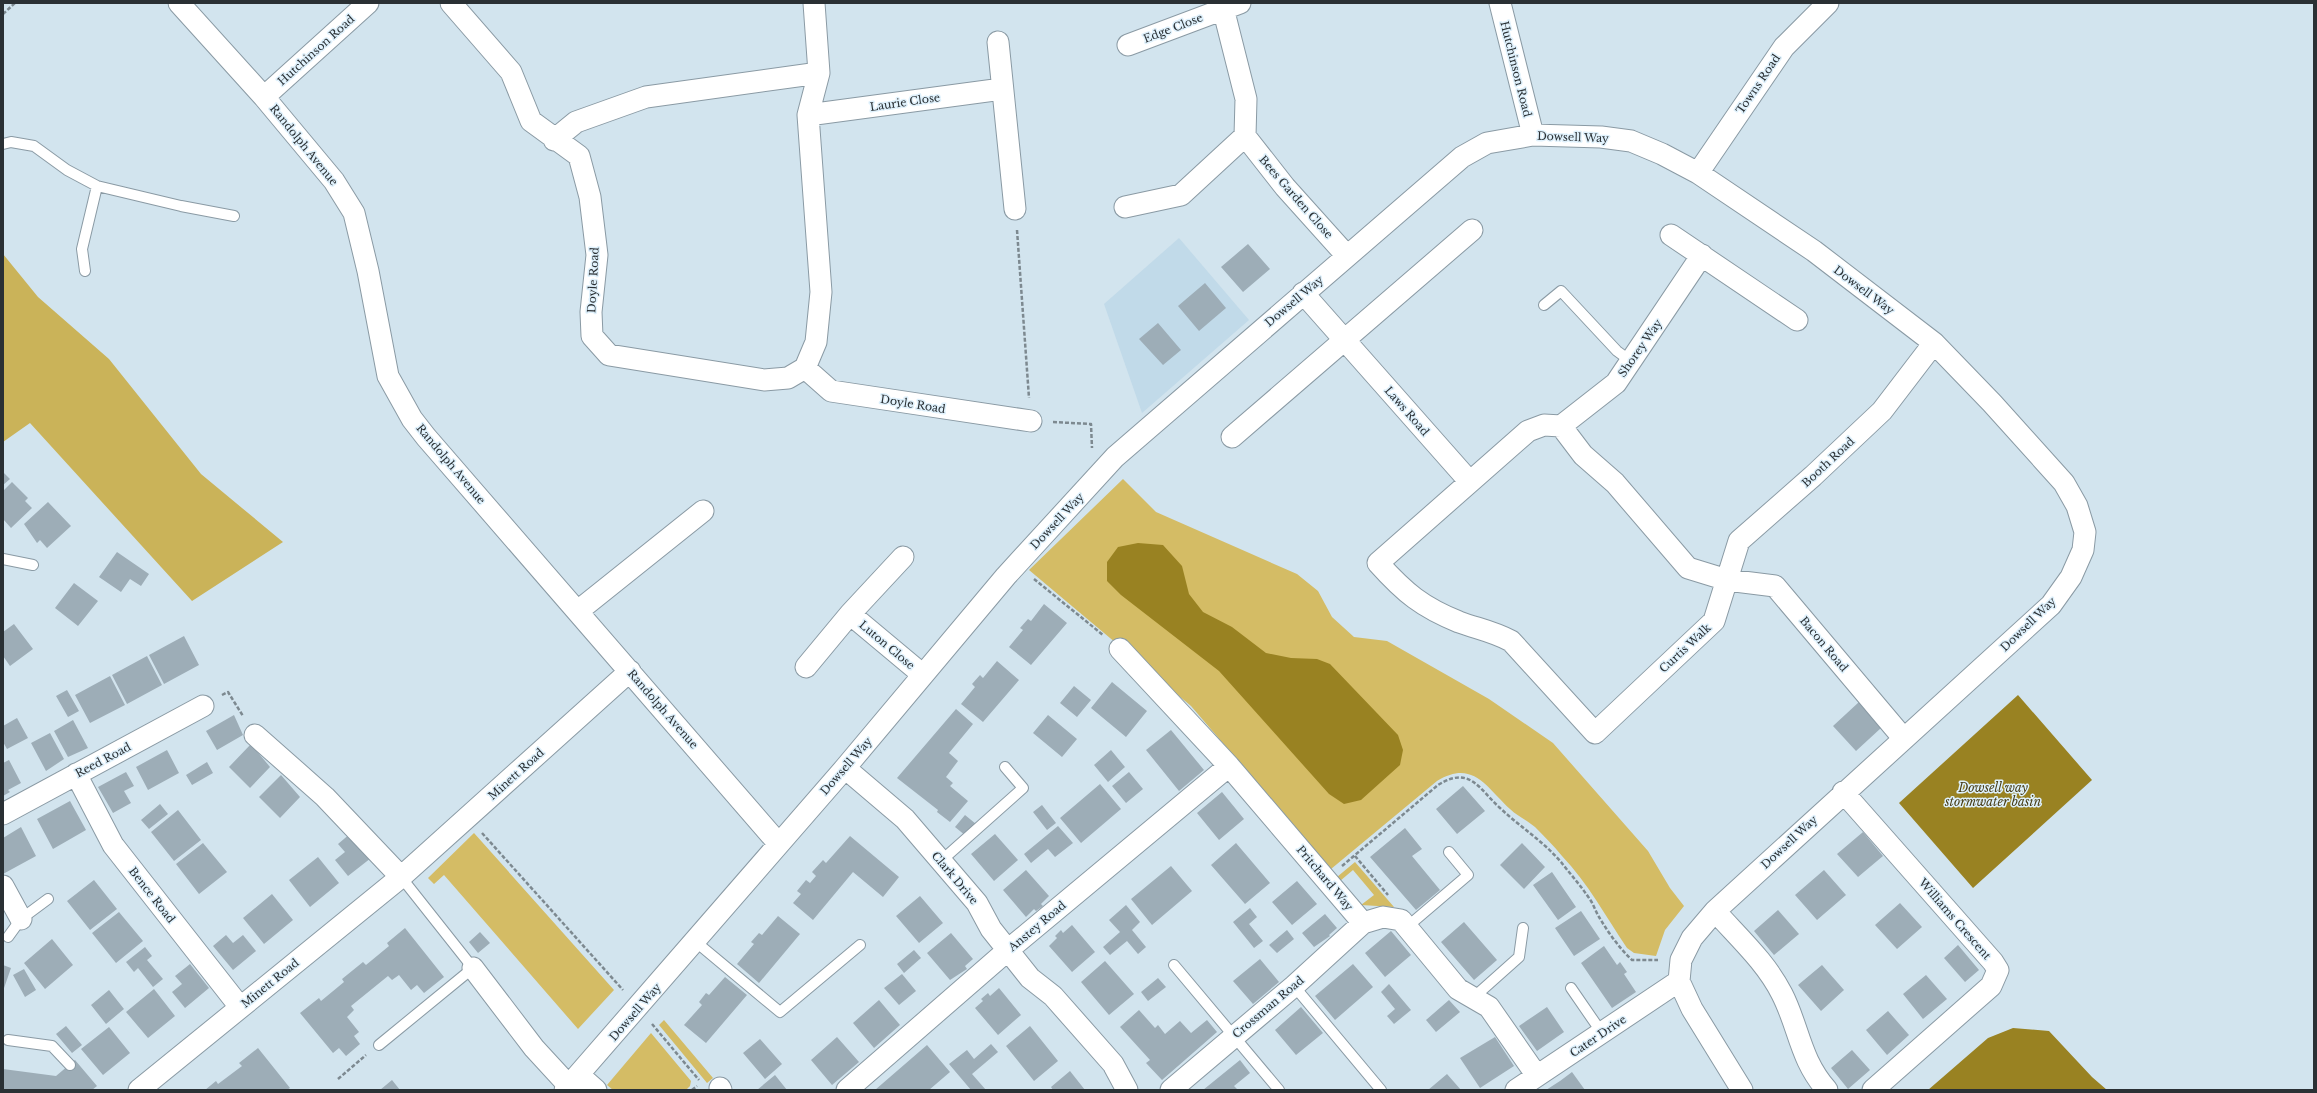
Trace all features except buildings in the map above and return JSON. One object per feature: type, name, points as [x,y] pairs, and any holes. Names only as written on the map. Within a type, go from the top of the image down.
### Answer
[{"type":"street","name":"Randolph Avenue","points":[[179,3],[264,97],[334,181],[354,213],[368,271],[388,376],[412,419],[778,843]]},
{"type":"street","name":"Hutchinson Road","points":[[264,97],[368,3]]},
{"type":"street","name":"Doyle Road","points":[[451,3],[512,72],[530,121],[554,140],[579,156],[590,197],[597,255],[591,312],[592,336],[609,355],[764,380],[788,378],[805,368],[831,391],[1031,422]]},
{"type":"street","points":[[805,368],[816,342],[821,292],[808,115],[819,73],[814,3]]},
{"type":"street","name":"Hutchinson Road","points":[[1500,3],[1532,135]]},
{"type":"street","name":"Towns Road","points":[[1698,173],[1784,47],[1828,3]]},
{"type":"street","points":[[1125,207],[1181,195],[1245,136],[1246,99],[1231,6]]},
{"type":"street","name":"Edge Close","points":[[1128,45],[1231,6]]},
{"type":"street","points":[[998,42],[1015,209]]},
{"type":"street","points":[[554,140],[576,122],[646,98],[819,73]]},
{"type":"street","name":"Laurie Close","points":[[808,115],[1002,89]]},
{"type":"street","name":"Dowsell Way","points":[[571,1084],[696,942],[778,843],[845,768],[1016,564],[1115,457],[1462,157],[1487,143],[1532,135],[1600,137],[1631,141],[1662,154],[1698,173],[1814,251],[1934,343],[1992,403],[2064,483],[2077,506],[2085,532],[2083,550],[2071,578],[2051,605],[1904,739],[1843,792],[1715,911],[1692,938],[1681,960],[1679,981]]},
{"type":"street","name":"Bees Garden Close","points":[[1245,136],[1285,187],[1347,256]]},
{"type":"street","points":[[1232,437],[1472,230]]},
{"type":"street","points":[[1671,235],[1797,320]]},
{"type":"street","name":"Shorey Way","points":[[1561,426],[1616,383],[1632,362],[1702,255]]},
{"type":"street","name":"Laws Road","points":[[1303,293],[1470,482]]},
{"type":"street","name":"Booth Road","points":[[1727,580],[1739,541],[1813,476],[1882,411],[1934,343]]},
{"type":"street","name":"Curtis Walk","points":[[1561,426],[1544,425],[1528,431],[1378,564],[1401,588],[1422,605],[1460,622],[1493,632],[1510,641],[1595,733],[1714,621],[1727,580]]},
{"type":"street","points":[[1561,426],[1583,455],[1615,483],[1688,568],[1727,580]]},
{"type":"street","points":[[578,611],[704,511]]},
{"type":"street","name":"Luton Close","points":[[806,667],[850,614],[903,557]]},
{"type":"street","name":"Bacon Road","points":[[1727,580],[1775,586],[1904,739]]},
{"type":"street","name":"Luton Close","points":[[850,614],[923,675]]},
{"type":"street","name":"Pritchard Way","points":[[1120,650],[1229,766],[1363,923]]},
{"type":"street","name":"Minett Road","points":[[139,1090],[401,877],[630,670]]},
{"type":"street","name":"Reed Road","points":[[3,814],[203,706]]},
{"type":"street","points":[[255,735],[325,797],[401,877]]},
{"type":"street","name":"Anstey Road","points":[[847,1090],[1008,950],[1229,766]]},
{"type":"street","name":"Clark Drive","points":[[845,768],[905,819],[977,903],[991,929],[1030,978],[1053,996],[1113,1064],[1127,1090]]},
{"type":"street","name":"Bence Road","points":[[76,774],[114,845],[240,1007]]},
{"type":"street","name":"Williams Crescent","points":[[1843,792],[1993,962],[1998,970],[1991,986],[1873,1090]]},
{"type":"street","points":[[3,886],[21,919]]},
{"type":"street","points":[[1715,911],[1769,971],[1783,995],[1807,1062],[1814,1076],[1826,1090]]},
{"type":"street","points":[[1363,923],[1383,917],[1401,922],[1458,988],[1488,1007],[1537,1076]]},
{"type":"street","name":"Crossman Road","points":[[1171,1090],[1294,986],[1363,923]]},
{"type":"street","points":[[473,968],[534,1048],[571,1084],[596,1090]]},
{"type":"street","points":[[1679,981],[1692,1008],[1742,1090]]},
{"type":"street","name":"Cater Drive","points":[[1516,1090],[1679,981]]},
{"type":"lane","points":[[3,144],[11,142],[34,146],[67,170],[97,186],[181,206],[234,216]]},
{"type":"lane","points":[[85,271],[82,249],[97,186]]},
{"type":"lane","points":[[1544,305],[1561,291],[1617,351],[1632,362]]},
{"type":"lane","points":[[3,559],[33,566]]},
{"type":"lane","points":[[941,861],[1023,788],[1005,767]]},
{"type":"lane","points":[[1401,922],[1468,875],[1449,852]]},
{"type":"lane","points":[[379,1045],[473,968],[401,877]]},
{"type":"lane","points":[[8,937],[21,919],[48,899]]},
{"type":"lane","points":[[1474,998],[1519,957],[1523,928]]},
{"type":"lane","points":[[696,942],[780,1012],[860,946]]},
{"type":"lane","points":[[1174,965],[1279,1090]]},
{"type":"lane","points":[[1294,986],[1382,1090]]},
{"type":"lane","points":[[1571,988],[1602,1033]]},
{"type":"lane","points":[[8,1040],[52,1046],[70,1065]]},
{"type":"path","points":[[3,14],[15,3]]},
{"type":"path","points":[[1015,209],[1031,422],[1091,424],[1094,480]]},
{"type":"path","points":[[1016,564],[1120,650]]},
{"type":"path","points":[[203,706],[228,692],[255,735]]},
{"type":"path","points":[[1327,879],[1438,785],[1447,780],[1458,777],[1470,778],[1505,812],[1533,833],[1559,861],[1591,902],[1598,916],[1632,960],[1681,960]]},
{"type":"path","points":[[468,817],[638,1008],[714,1087]]},
{"type":"path","points":[[1355,856],[1398,908],[1401,922]]},
{"type":"path","points":[[338,1079],[379,1045]]},
{"type":"shaded area","points":[[1179,238],[1249,320],[1142,413],[1104,304]]},
{"type":"shaded area","points":[[3,254],[38,297],[109,359],[201,474],[283,542],[192,601],[30,423],[3,442]]},
{"type":"shaded area","points":[[1123,479],[1156,512],[1297,574],[1318,591],[1332,617],[1354,637],[1387,641],[1489,699],[1553,743],[1648,851],[1670,888],[1684,906],[1665,930],[1656,956],[1634,953],[1627,948],[1580,877],[1571,866],[1535,827],[1513,811],[1478,778],[1470,774],[1460,773],[1449,775],[1437,781],[1331,869],[1191,706],[1029,570]]},
{"type":"shaded area","points":[[474,833],[614,990],[578,1029],[444,875],[434,884],[428,878]]},
{"type":"shaded area","points":[[1355,862],[1394,907],[1361,905],[1374,895],[1353,870],[1340,881],[1337,877]]},
{"type":"shaded area","points":[[664,1020],[713,1078],[707,1083],[659,1025]]},
{"type":"shaded area","points":[[651,1033],[691,1081],[690,1086],[686,1090],[613,1090],[607,1085]]},
{"type":"water","points":[[1138,543],[1163,545],[1182,566],[1189,594],[1203,612],[1232,627],[1266,653],[1291,658],[1317,659],[1330,664],[1398,735],[1403,750],[1400,765],[1361,800],[1344,804],[1329,794],[1219,671],[1121,595],[1107,581],[1107,562],[1118,547]]},
{"type":"water","name":"Dowsell way stormwater basin","points":[[2018,695],[2092,780],[1973,888],[1899,803]]},
{"type":"water","points":[[2013,1028],[2049,1031],[2092,1077],[2107,1090],[1928,1090],[1988,1038]]}]
